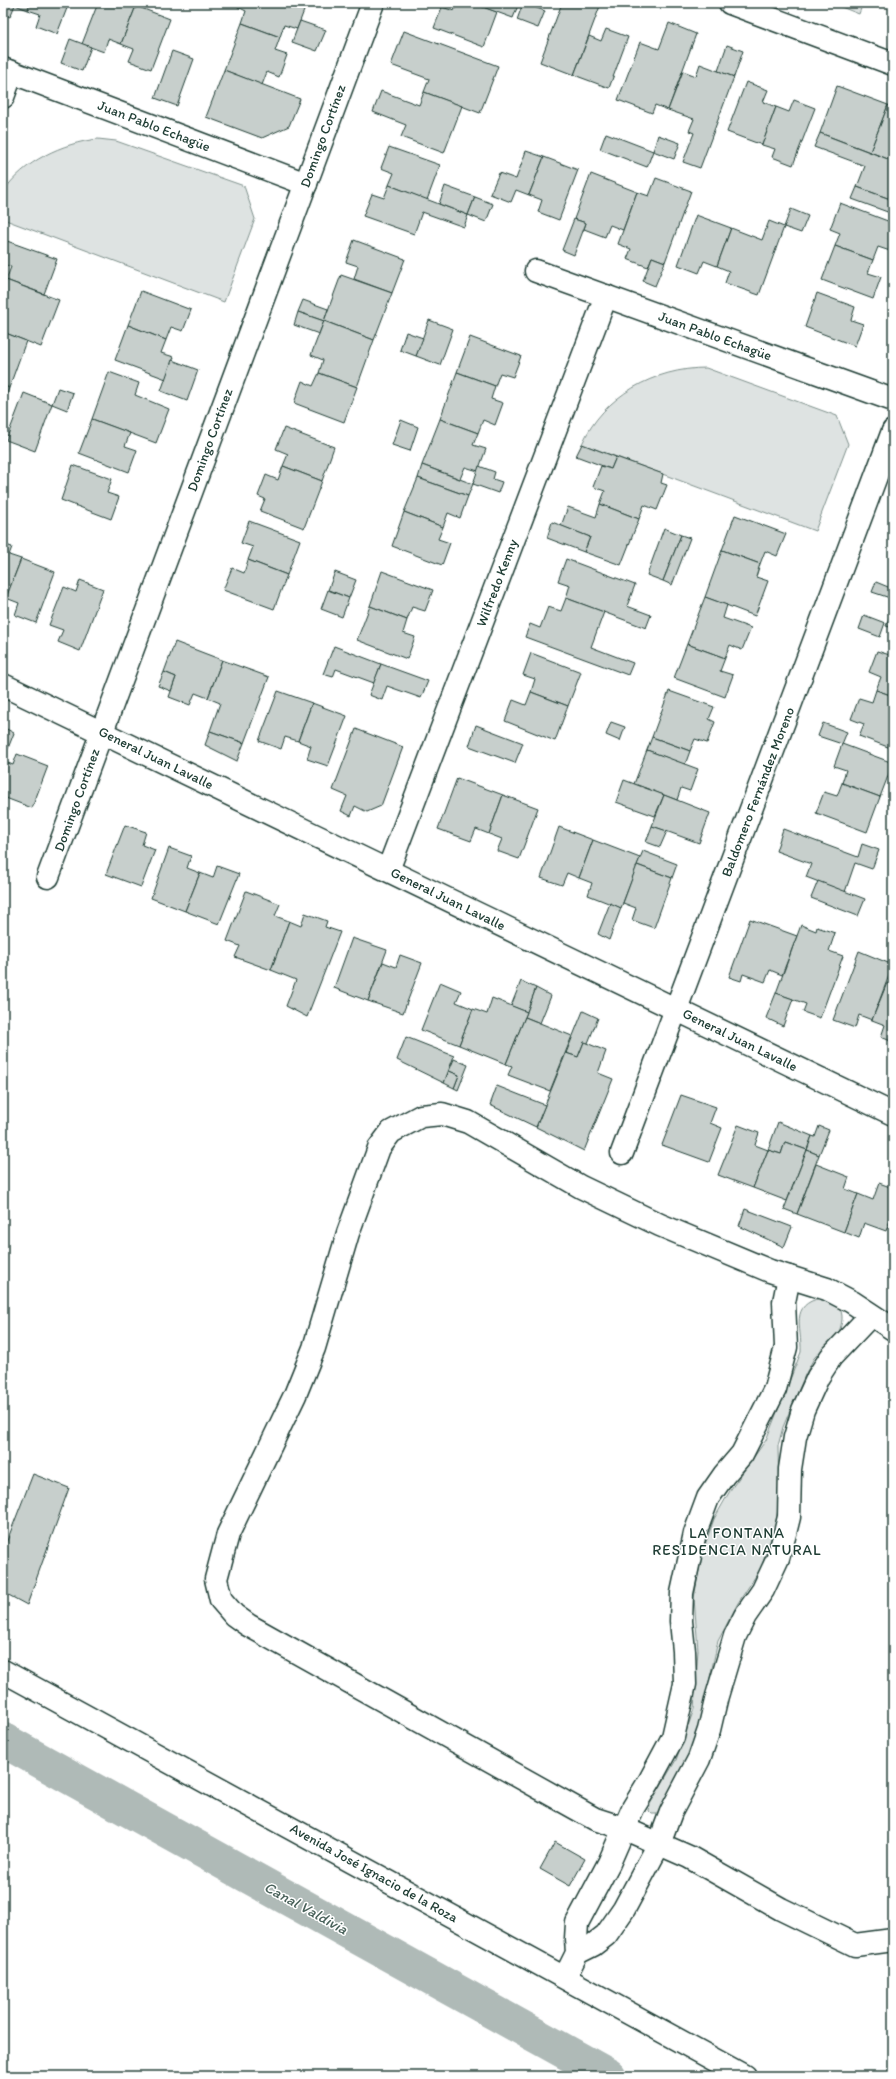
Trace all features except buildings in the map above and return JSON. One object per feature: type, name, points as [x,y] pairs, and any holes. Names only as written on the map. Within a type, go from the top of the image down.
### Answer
[{"type":"street","name":"Domingo Cortínez","points":[[48,877],[373,3]]},
{"type":"street","points":[[730,3],[893,64]]},
{"type":"street","name":"Juan Pablo Echagüe","points":[[8,71],[306,184]]},
{"type":"street","points":[[3,97],[8,71]]},
{"type":"street","name":"Juan Pablo Echagüe","points":[[536,270],[893,400]]},
{"type":"street","name":"Wilfredo Kenny","points":[[388,870],[606,296]]},
{"type":"street","name":"Baldomero Fernández Moreno","points":[[622,1153],[893,430]]},
{"type":"street","name":"General Juan Lavalle","points":[[3,685],[893,1114]]},
{"type":"street","points":[[893,1329],[870,1316],[852,1302],[827,1289],[770,1271],[660,1224],[581,1187],[468,1122],[442,1114],[421,1116],[392,1132],[379,1148],[348,1233],[314,1348],[295,1395],[240,1508],[224,1546],[216,1579],[220,1600],[234,1615],[595,1819],[623,1828],[689,1857],[781,1909],[855,1945],[893,1940]]},
{"type":"street","points":[[565,1977],[577,1953],[577,1924],[610,1863],[623,1828],[673,1737],[685,1684],[684,1651],[680,1620],[682,1593],[694,1533],[708,1498],[724,1475],[742,1454],[775,1389],[786,1347],[784,1302],[789,1277]]},
{"type":"street","points":[[577,1953],[593,1945],[606,1935],[624,1909],[659,1844],[671,1812],[699,1759],[709,1730],[717,1696],[735,1636],[745,1616],[763,1590],[778,1558],[788,1517],[790,1469],[794,1437],[803,1410],[818,1377],[831,1357],[870,1316]]},
{"type":"street","name":"Avenida José Ignacio de la Roza","points":[[3,1671],[744,2076]]},
{"type":"shaded area","points":[[831,3],[863,3],[859,14]]},
{"type":"shaded area","points":[[98,139],[116,141],[244,186],[255,219],[224,302],[3,219],[3,192],[22,171],[45,155],[58,149],[84,141]]},
{"type":"shaded area","points":[[706,368],[837,416],[848,444],[815,531],[582,444],[591,427],[603,412],[617,399],[633,388],[650,379],[668,373],[687,369]]},
{"type":"shaded area","points":[[821,1298],[839,1307],[842,1313],[842,1319],[839,1332],[814,1358],[805,1375],[783,1427],[778,1446],[779,1503],[775,1527],[761,1568],[738,1603],[718,1641],[697,1736],[663,1807],[657,1814],[652,1814],[649,1811],[650,1804],[676,1760],[694,1709],[698,1650],[694,1598],[702,1553],[714,1519],[731,1489],[766,1440],[801,1352],[799,1318],[801,1312],[811,1301]]},
{"type":"waterway","name":"Canal Valdivia","points":[[3,1740],[609,2076]]},
{"type":"district","name":"LA FONTANA RESIDENCIA NATURAL","points":[[737,1542]]}]
